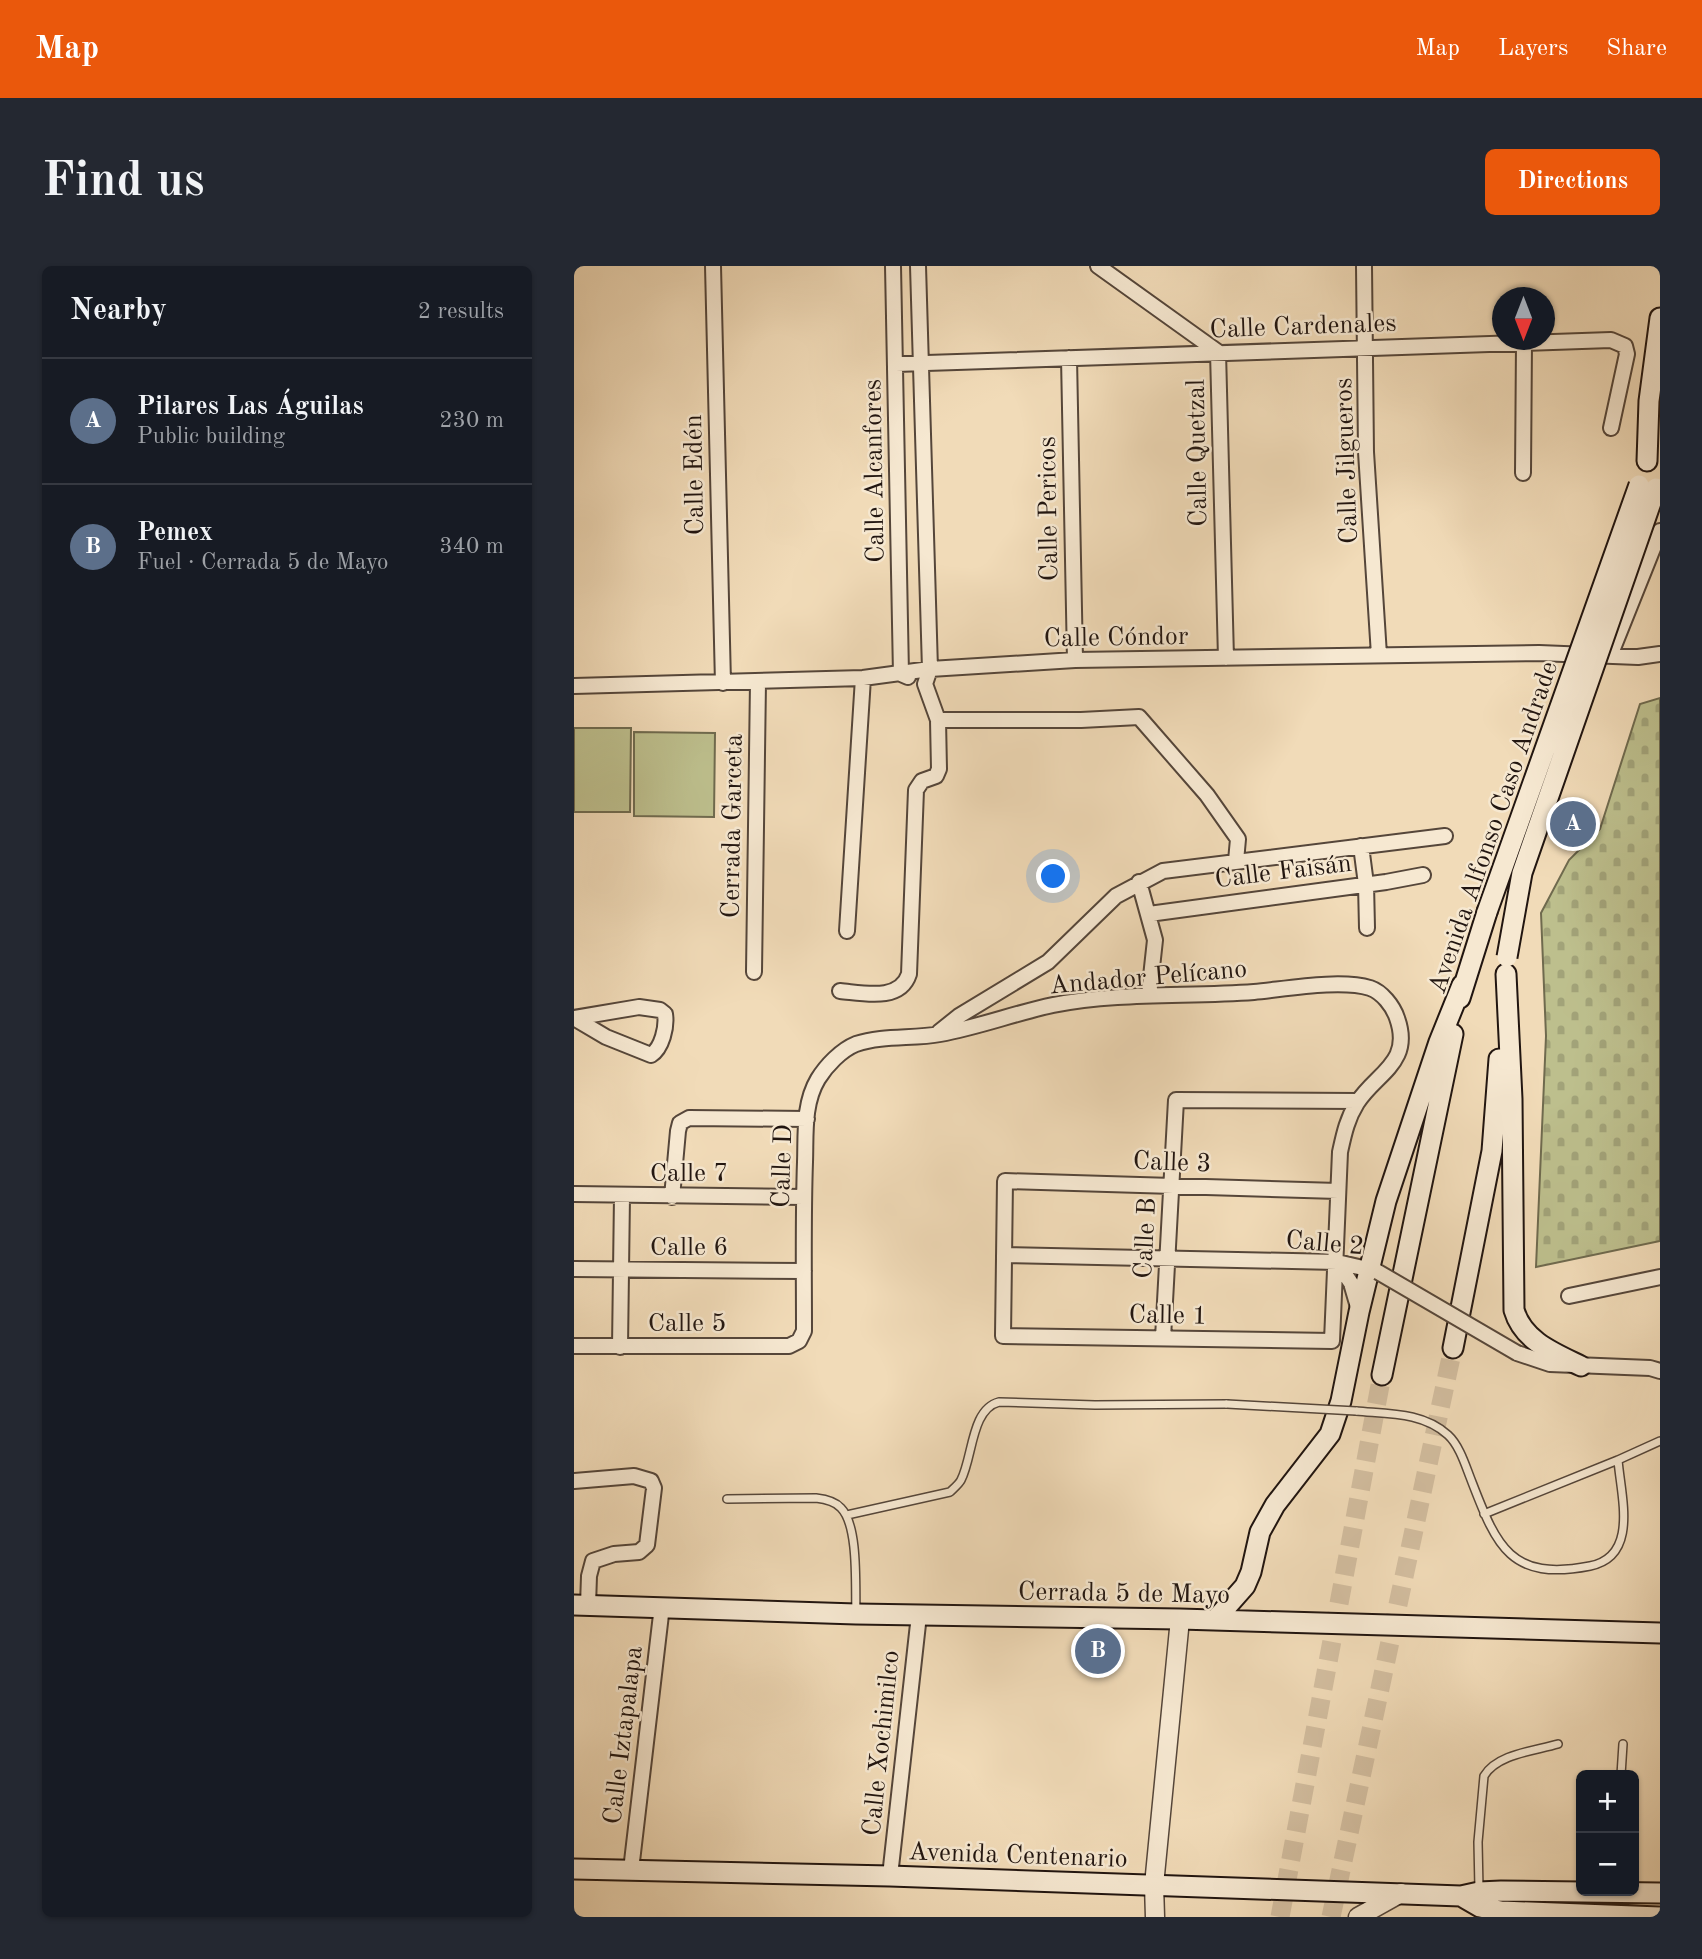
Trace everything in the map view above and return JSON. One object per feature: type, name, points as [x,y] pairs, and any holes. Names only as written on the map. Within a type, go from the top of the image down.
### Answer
[{"type":"main road","points":[[1647,461],[1650,401],[1660,318]]},
{"type":"main road","name":"Avenida Alfonso Caso Andrade","points":[[1454,1348],[1492,1151],[1506,966],[1522,873],[1652,484],[1647,461],[1660,430]]},
{"type":"main road","name":"Avenida Alfonso Caso Andrade","points":[[1382,1375],[1462,985],[1487,912],[1652,484]]},
{"type":"main road","points":[[1506,966],[1512,1099],[1514,1310],[1520,1326],[1531,1338],[1581,1366]]},
{"type":"main road","points":[[1215,1620],[1245,1586],[1260,1532],[1275,1505],[1330,1434],[1341,1402],[1359,1312],[1374,1270],[1386,1201],[1439,1042],[1462,985]]},
{"type":"main road","name":"Cerrada 5 de Mayo","points":[[581,1605],[1660,1633]]},
{"type":"main road","name":"Avenida Centenario","points":[[574,1869],[890,1876],[1401,1893],[1473,1898],[1576,1893]]},
{"type":"main road","name":"Avenida Centenario","points":[[1639,1892],[1660,1893]]},
{"type":"main road","name":"Avenida Centenario","points":[[1473,1898],[1501,1911],[1660,1917]]},
{"type":"street","name":"Calle Edén","points":[[713,266],[723,683]]},
{"type":"street","name":"Calle Alcanfores","points":[[893,266],[901,674]]},
{"type":"street","name":"Calle Alcanfores","points":[[918,266],[930,670]]},
{"type":"street","name":"Calle Quetzal","points":[[1098,266],[1218,352],[1226,658]]},
{"type":"street","name":"Calle Jilgueros","points":[[1364,266],[1366,452],[1379,655]]},
{"type":"street","name":"Calle Cardenales","points":[[1555,343],[1611,340],[1625,346],[1627,354],[1611,428]]},
{"type":"street","name":"Calle Cardenales","points":[[896,364],[1492,345]]},
{"type":"street","points":[[1522,474],[1524,350]]},
{"type":"street","name":"Calle Pericos","points":[[1069,358],[1075,660]]},
{"type":"street","points":[[1610,656],[1660,531]]},
{"type":"street","name":"Calle Cóndor","points":[[574,686],[863,678],[930,670],[1075,660],[1539,653],[1638,657],[1660,654]]},
{"type":"street","points":[[840,991],[886,993],[898,989],[907,981],[909,974],[916,790],[922,781],[936,776],[939,769],[938,720],[925,684],[930,670]]},
{"type":"street","points":[[901,674],[925,684]]},
{"type":"street","points":[[847,931],[863,678]]},
{"type":"street","name":"Cerrada Garceta","points":[[754,972],[758,681]]},
{"type":"street","points":[[938,720],[1081,720],[1139,717],[1207,795],[1238,839],[1236,861]]},
{"type":"street","points":[[936,1035],[959,1016],[1048,962],[1116,896],[1163,871],[1445,836]]},
{"type":"street","points":[[1361,846],[1366,884],[1367,928]]},
{"type":"street","name":"Calle Faisán","points":[[1149,914],[1423,875]]},
{"type":"street","points":[[1139,882],[1155,940],[1149,995]]},
{"type":"street","name":"Andador Pelícano","points":[[889,1037],[936,1035],[978,1027],[1052,1006],[1149,995],[1248,992],[1342,984],[1371,988],[1386,998],[1397,1017],[1401,1036],[1398,1055],[1390,1068],[1359,1101]]},
{"type":"street","points":[[639,1007],[660,1010],[665,1014],[665,1027],[657,1051],[651,1055],[606,1037],[574,1018],[639,1007]]},
{"type":"street","name":"Calle D","points":[[799,1340],[804,1331],[804,1197],[809,1100],[818,1079],[836,1057],[855,1045],[889,1037]]},
{"type":"street","name":"Calle B","points":[[1163,1338],[1176,1100],[1359,1101]]},
{"type":"street","points":[[1359,1101],[1345,1126],[1340,1152],[1337,1262],[1351,1283],[1359,1312]]},
{"type":"street","points":[[672,1197],[677,1131],[680,1124],[689,1118],[807,1119]]},
{"type":"street","name":"Calle 3","points":[[1004,1255],[1004,1181],[1338,1191]]},
{"type":"street","name":"Calle 7","points":[[574,1194],[804,1197]]},
{"type":"street","points":[[620,1346],[622,1196]]},
{"type":"street","name":"Calle 2","points":[[1004,1255],[1337,1262],[1374,1270],[1517,1353],[1538,1362],[1581,1366],[1657,1366]]},
{"type":"street","name":"Calle 1","points":[[1004,1255],[1003,1336],[1332,1340],[1337,1262]]},
{"type":"street","name":"Calle 6","points":[[574,1269],[804,1272]]},
{"type":"street","points":[[1569,1296],[1660,1277]]},
{"type":"street","name":"Calle 5","points":[[574,1346],[789,1346],[799,1340]]},
{"type":"street","name":"Cerrada 5 de Mayo","points":[[574,1481],[634,1476],[651,1481],[654,1488],[648,1545],[639,1552],[614,1554],[593,1561],[581,1605]]},
{"type":"street","name":"Calle Iztapalapa","points":[[631,1870],[662,1606]]},
{"type":"street","name":"Calle Xochimilco","points":[[890,1876],[919,1615]]},
{"type":"street","points":[[1155,1917],[1154,1885],[1180,1619]]},
{"type":"street","points":[[1359,1917],[1401,1893]]},
{"type":"lane","points":[[847,1515],[950,1492],[961,1481],[981,1415],[989,1405],[999,1402],[1095,1405],[1227,1404],[1403,1414],[1433,1424],[1450,1437],[1463,1459],[1484,1514],[1503,1548],[1519,1563],[1539,1569],[1569,1570],[1604,1563],[1615,1553],[1622,1541],[1618,1461]]},
{"type":"lane","points":[[1484,1514],[1618,1461],[1660,1441]]},
{"type":"lane","points":[[727,1499],[816,1498],[840,1506],[847,1515],[852,1536],[856,1614]]},
{"type":"lane","points":[[1473,1898],[1484,1776],[1490,1766],[1503,1759],[1558,1744]]},
{"type":"lane","points":[[1621,1770],[1623,1744]]},
{"type":"green space","points":[[1660,698],[1660,1241],[1536,1267],[1546,1036],[1541,913],[1569,860],[1600,829],[1640,704]]},
{"type":"green space","points":[[574,728],[631,728],[630,812],[574,812]]},
{"type":"green space","points":[[634,732],[715,733],[714,817],[634,816]]},
{"type":"tunnel","points":[[1331,1917],[1453,1348]]},
{"type":"tunnel","points":[[1280,1917],[1382,1375]]},
{"type":"place","name":"Pilares Las Águilas","points":[[1573,824]]},
{"type":"place","name":"Pemex","points":[[1098,1651]]}]
